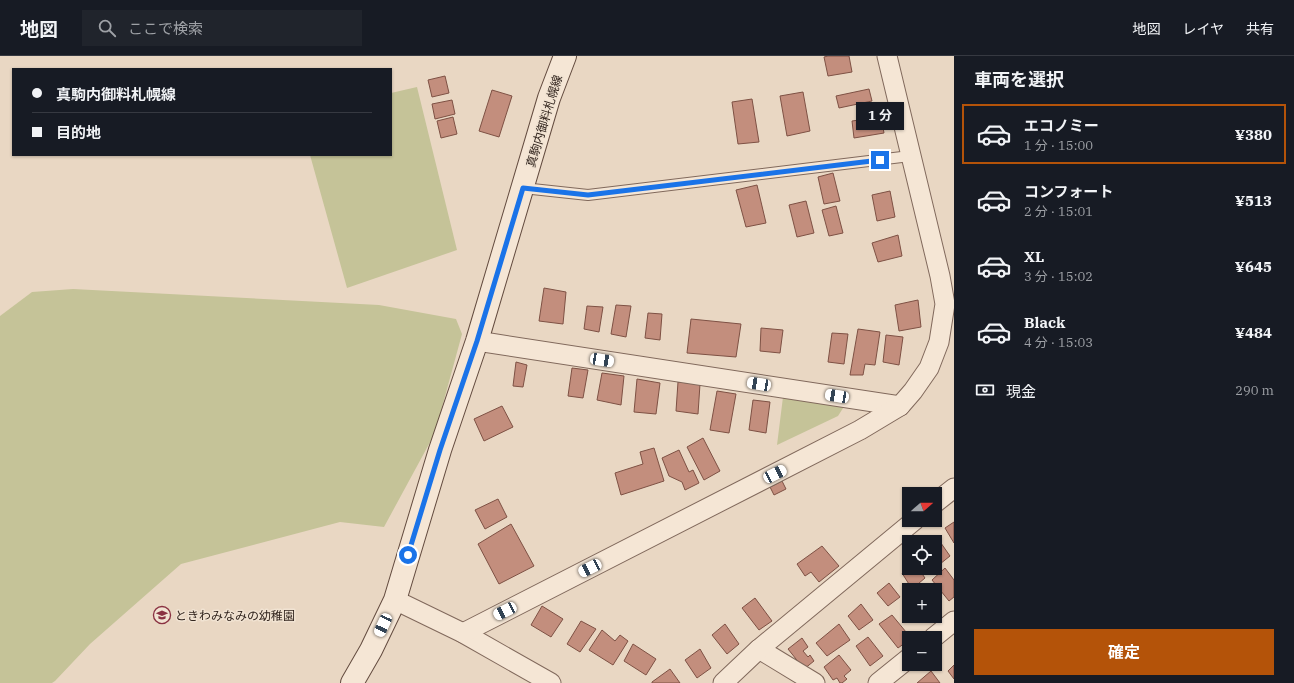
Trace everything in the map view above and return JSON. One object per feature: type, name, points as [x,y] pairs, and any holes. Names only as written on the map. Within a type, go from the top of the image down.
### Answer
[{"type":"main road","name":"真駒内御料札幌線","points":[[352,683],[371,650],[395,600],[440,450],[477,341],[549,98],[565,56]]},
{"type":"street","points":[[463,633],[860,430],[900,406],[913,391],[929,368],[940,342],[944,304],[940,276],[887,56]]},
{"type":"street","points":[[477,341],[900,406]]},
{"type":"street","points":[[942,497],[954,488]]},
{"type":"street","points":[[723,683],[759,649],[907,527]]},
{"type":"street","points":[[395,600],[463,633],[551,683]]},
{"type":"street","points":[[942,631],[954,621]]},
{"type":"street","points":[[759,649],[815,683]]},
{"type":"street","points":[[878,683],[902,664]]},
{"type":"lane","points":[[523,188],[588,195],[910,156]]},
{"type":"shaded area","points":[[417,87],[457,250],[347,288],[310,156],[392,156],[392,93]]},
{"type":"shaded area","points":[[73,289],[379,305],[456,319],[462,334],[435,433],[384,527],[340,522],[181,564],[90,644],[52,683],[0,683],[0,316],[32,292]]},
{"type":"shaded area","points":[[784,389],[845,405],[838,416],[777,445]]},
{"type":"building","points":[[849,56],[852,72],[828,76],[824,57]]},
{"type":"building","points":[[445,76],[449,93],[432,97],[428,80]]},
{"type":"building","points":[[869,89],[872,101],[839,108],[836,96]]},
{"type":"building","points":[[492,90],[512,96],[499,137],[479,131]]},
{"type":"building","points":[[803,92],[810,131],[787,136],[780,96]]},
{"type":"building","points":[[752,99],[759,142],[738,144],[732,102]]},
{"type":"building","points":[[452,100],[455,114],[435,119],[432,104]]},
{"type":"building","points":[[453,117],[457,134],[441,138],[437,121]]},
{"type":"building","points":[[881,117],[884,133],[854,138],[852,121]]},
{"type":"building","points":[[833,173],[840,201],[824,204],[818,177]]},
{"type":"building","points":[[757,185],[766,223],[746,227],[736,190]]},
{"type":"building","points":[[890,191],[895,217],[877,221],[872,195]]},
{"type":"building","points":[[806,201],[814,233],[797,237],[789,205]]},
{"type":"building","points":[[836,206],[843,233],[829,236],[822,210]]},
{"type":"building","points":[[898,235],[902,256],[878,262],[872,243]]},
{"type":"building","points":[[544,288],[566,292],[563,324],[539,321]]},
{"type":"building","points":[[918,300],[921,327],[899,331],[895,305]]},
{"type":"building","points":[[616,305],[631,306],[626,337],[611,334]]},
{"type":"building","points":[[587,306],[603,307],[599,332],[584,329]]},
{"type":"building","points":[[648,313],[662,314],[660,340],[645,338]]},
{"type":"building","points":[[691,319],[741,324],[736,357],[687,353]]},
{"type":"building","points":[[761,328],[783,330],[780,353],[760,351]]},
{"type":"building","points":[[858,329],[880,332],[875,365],[865,364],[863,375],[850,375]]},
{"type":"building","points":[[832,333],[848,334],[844,364],[828,362]]},
{"type":"building","points":[[886,335],[903,337],[899,365],[883,362]]},
{"type":"building","points":[[516,362],[527,365],[523,387],[513,386]]},
{"type":"building","points":[[572,368],[588,370],[583,398],[568,396]]},
{"type":"building","points":[[602,373],[624,376],[621,405],[597,400]]},
{"type":"building","points":[[637,379],[660,383],[656,414],[634,412]]},
{"type":"building","points":[[678,382],[700,384],[698,414],[676,411]]},
{"type":"building","points":[[717,391],[736,394],[729,433],[710,430]]},
{"type":"building","points":[[753,400],[770,402],[766,433],[749,430]]},
{"type":"building","points":[[502,406],[513,427],[484,441],[474,419]]},
{"type":"building","points":[[703,438],[720,471],[704,480],[687,447]]},
{"type":"building","points":[[654,448],[664,481],[621,495],[615,473],[643,464],[640,452]]},
{"type":"building","points":[[679,450],[689,472],[693,470],[699,483],[685,490],[682,482],[669,476],[662,458]]},
{"type":"building","points":[[782,481],[786,489],[774,495],[770,487]]},
{"type":"building","points":[[498,499],[507,517],[485,529],[475,510]]},
{"type":"building","points":[[954,522],[954,543],[945,528]]},
{"type":"building","points":[[511,524],[534,566],[499,584],[478,544]]},
{"type":"building","points":[[942,545],[950,556],[942,562]]},
{"type":"building","points":[[822,546],[839,566],[819,582],[811,572],[805,576],[797,564]]},
{"type":"building","points":[[945,568],[954,580],[954,597],[949,601],[942,592],[942,583],[934,583],[932,580],[937,575],[942,575],[942,571]]},
{"type":"building","points":[[903,575],[923,575],[925,578],[919,583],[908,583]]},
{"type":"building","points":[[889,583],[900,597],[888,606],[877,593]]},
{"type":"building","points":[[755,598],[772,621],[759,630],[742,608]]},
{"type":"building","points":[[861,604],[873,620],[859,630],[848,616]]},
{"type":"building","points":[[542,606],[563,619],[551,637],[531,625]]},
{"type":"building","points":[[892,615],[905,631],[902,631],[902,645],[898,648],[879,624]]},
{"type":"building","points":[[581,621],[596,629],[580,652],[567,644]]},
{"type":"building","points":[[725,624],[739,644],[727,654],[712,635]]},
{"type":"building","points":[[839,624],[850,640],[827,656],[816,643]]},
{"type":"building","points":[[602,630],[615,641],[620,635],[628,641],[613,665],[589,650]]},
{"type":"building","points":[[868,637],[883,656],[870,666],[856,646]]},
{"type":"building","points":[[802,638],[808,647],[803,651],[808,657],[810,655],[814,661],[804,669],[788,649]]},
{"type":"building","points":[[633,644],[656,659],[646,675],[624,661]]},
{"type":"building","points":[[700,649],[711,668],[697,678],[685,660]]},
{"type":"building","points":[[839,655],[851,670],[844,676],[847,679],[842,683],[840,683],[837,678],[833,680],[824,667]]},
{"type":"building","points":[[954,665],[954,679],[948,671]]},
{"type":"building","points":[[670,669],[680,683],[652,683],[652,682]]},
{"type":"building","points":[[931,671],[940,683],[917,683]]},
{"type":"place","name":"ときわみなみの幼稚園","points":[[162,615]]},
{"type":"route","points":[[408,555],[440,450],[477,341],[523,188],[588,195],[880,160]]}]
